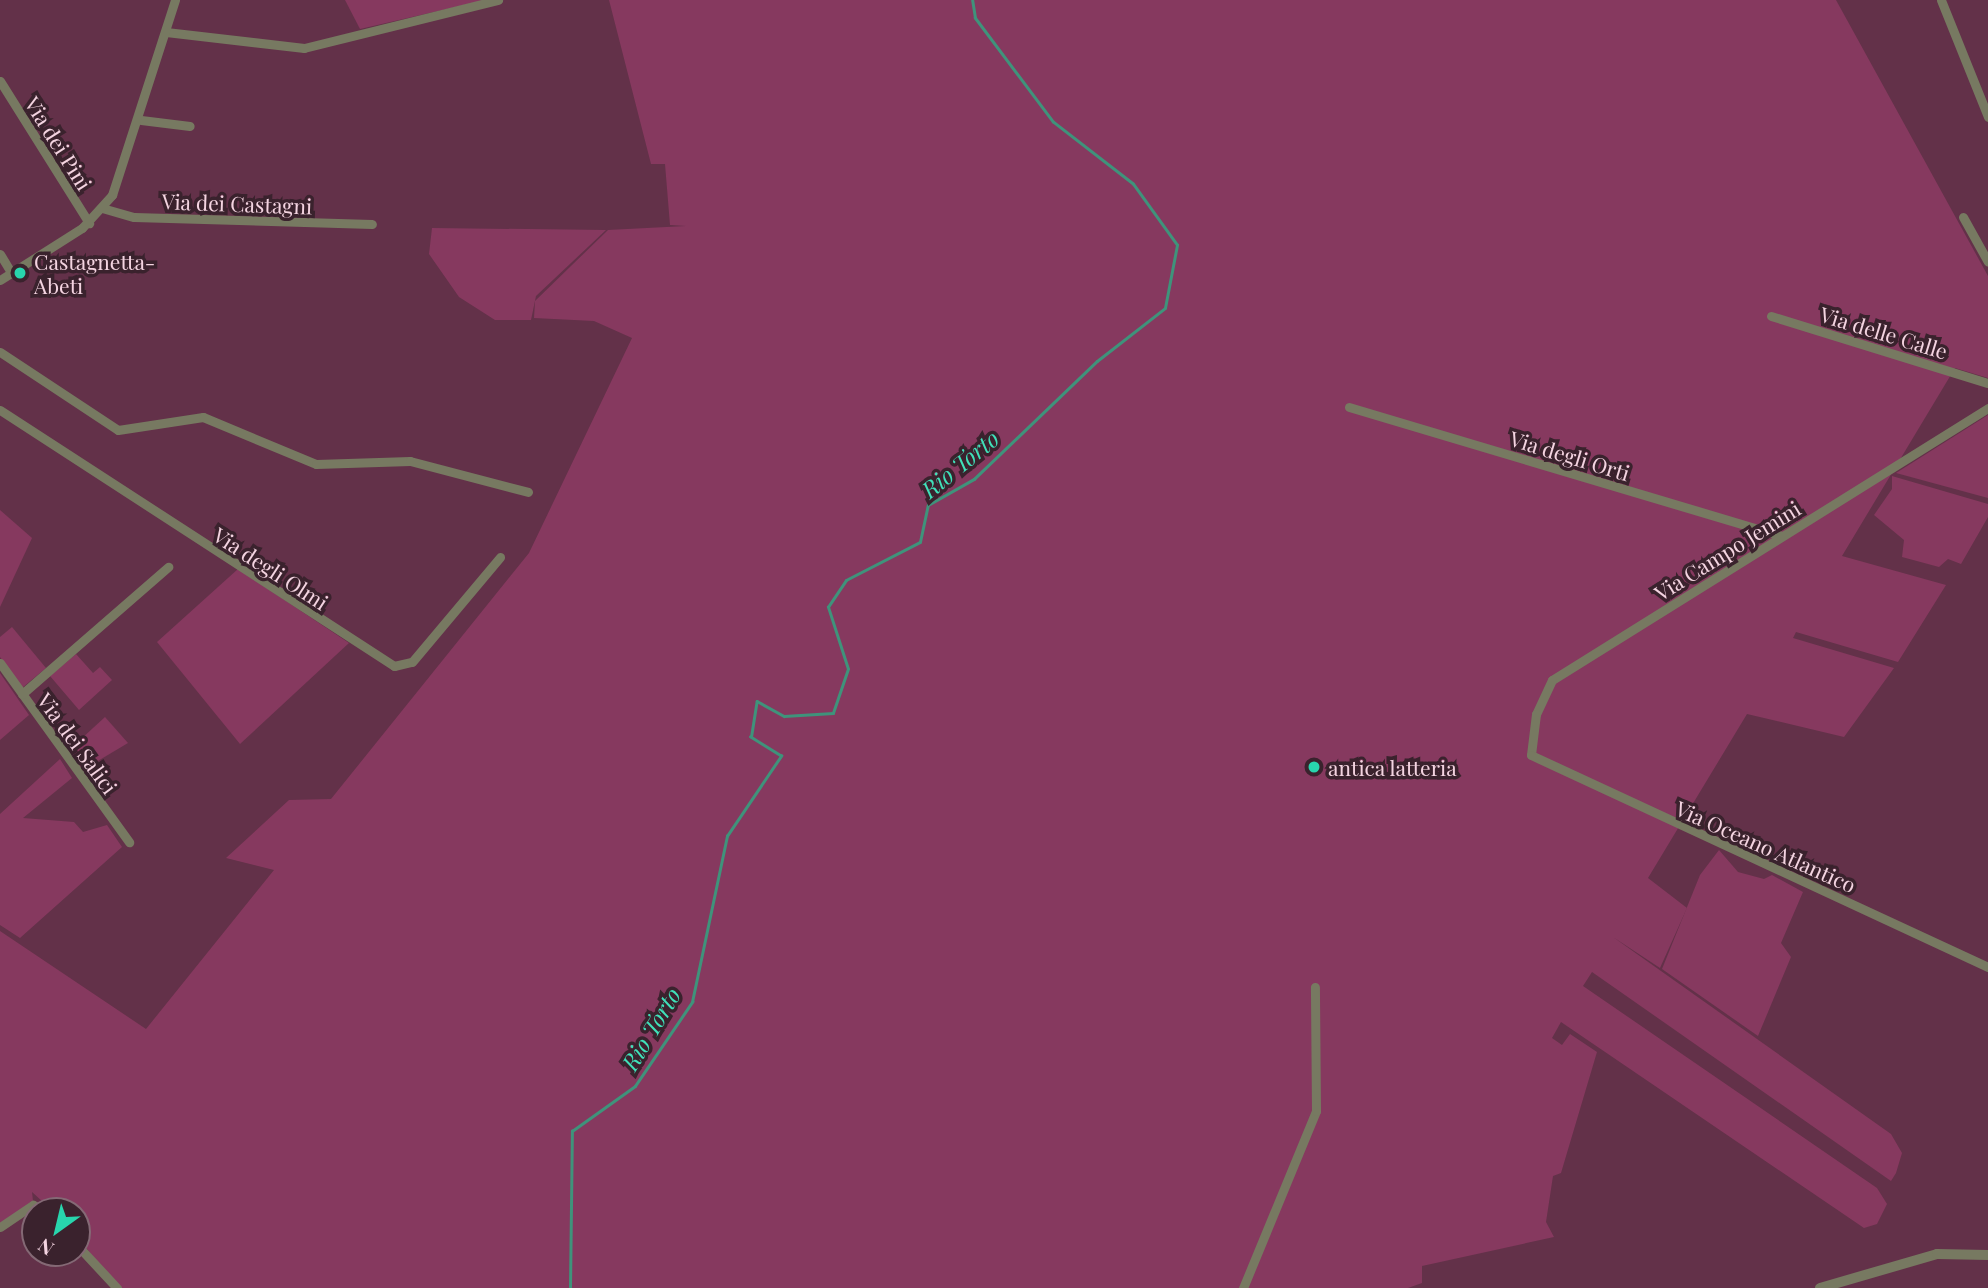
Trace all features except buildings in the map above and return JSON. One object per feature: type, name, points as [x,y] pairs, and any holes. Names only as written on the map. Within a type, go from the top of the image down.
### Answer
[{"type":"street","points":[[0,280],[89,223],[102,208],[122,175],[141,120],[175,0]]},
{"type":"street","points":[[166,32],[304,48],[498,0]]},
{"type":"street","points":[[1941,0],[1988,117]]},
{"type":"street","name":"Via dei Pini","points":[[0,81],[89,223]]},
{"type":"street","points":[[141,120],[190,126]]},
{"type":"street","name":"Via dei Castagni","points":[[102,208],[134,217],[372,224]]},
{"type":"street","points":[[1963,217],[1988,262]]},
{"type":"street","points":[[0,254],[12,272]]},
{"type":"street","name":"Via delle Calle","points":[[1771,316],[1988,383]]},
{"type":"street","points":[[0,352],[118,430],[203,417],[316,464],[410,461],[528,492]]},
{"type":"street","name":"Via degli Orti","points":[[1349,407],[1782,536]]},
{"type":"street","name":"Via Campo Jemini","points":[[1531,755],[1538,707],[1552,680],[1988,408]]},
{"type":"street","name":"Via degli Olmi","points":[[0,410],[394,666],[412,662],[500,557]]},
{"type":"street","points":[[22,694],[168,567]]},
{"type":"street","name":"Via dei Salici","points":[[0,663],[129,842]]},
{"type":"street","name":"Via Oceano Atlantico","points":[[1531,755],[1988,967]]},
{"type":"street","points":[[1242,1288],[1314,1117],[1315,987]]},
{"type":"street","points":[[0,1227],[21,1213]]},
{"type":"street","points":[[1820,1288],[1930,1255],[1976,1252],[1988,1255]]},
{"type":"street","points":[[91,1260],[117,1288]]},
{"type":"shaded area","points":[[345,0],[486,0],[360,29]]},
{"type":"shaded area","points":[[609,0],[1836,0],[1988,276],[1988,378],[1955,368],[1842,556],[1946,585],[1898,662],[1796,632],[1793,638],[1894,668],[1844,737],[1747,714],[1648,878],[1687,908],[1660,968],[1613,937],[1891,1134],[1902,1153],[1896,1173],[1891,1181],[1592,972],[1583,986],[1877,1188],[1887,1204],[1877,1224],[1864,1228],[1561,1022],[1552,1038],[1562,1045],[1570,1034],[1597,1052],[1561,1173],[1553,1176],[1546,1222],[1554,1237],[1422,1266],[1422,1283],[1408,1288],[117,1288],[91,1254],[91,1197],[38,1197],[32,1192],[33,1197],[21,1197],[21,1209],[0,1224],[0,931],[146,1029],[274,870],[226,858],[289,800],[331,799],[529,553],[632,338],[594,321],[534,318],[535,301],[608,230],[686,226],[670,225],[665,164],[651,164]]},
{"type":"shaded area","points":[[432,228],[606,230],[536,296],[531,320],[495,320],[459,297],[429,254]]},
{"type":"shaded area","points":[[1988,415],[1988,498],[1896,473]]},
{"type":"shaded area","points":[[1892,476],[1988,504],[1988,517],[1961,564],[1948,559],[1939,567],[1902,557],[1904,540],[1874,515],[1892,489]]},
{"type":"shaded area","points":[[0,510],[32,538],[0,607]]},
{"type":"shaded area","points":[[238,569],[349,643],[240,744],[157,642]]},
{"type":"shaded area","points":[[12,627],[46,668],[22,688],[0,657],[0,637]]},
{"type":"shaded area","points":[[76,654],[93,673],[100,667],[112,680],[79,710],[50,676]]},
{"type":"shaded area","points":[[0,673],[29,715],[0,740]]},
{"type":"shaded area","points":[[105,717],[128,743],[81,771],[68,751]]},
{"type":"shaded area","points":[[60,759],[72,778],[23,818],[74,822],[83,832],[107,825],[122,847],[20,938],[0,925],[0,814]]},
{"type":"shaded area","points":[[1719,850],[1738,872],[1764,879],[1772,875],[1803,892],[1781,943],[1791,957],[1758,1036],[1662,969],[1700,875]]},
{"type":"waterway","name":"Rio Torto","points":[[570,1288],[572,1131],[635,1086],[692,1002],[727,836],[781,756],[751,737],[757,701],[784,716],[833,713],[848,669],[828,607],[846,580],[920,542],[928,505],[974,479],[1097,361],[1165,308],[1177,245],[1133,184],[1053,122],[975,18],[972,0]]},
{"type":"place","name":"Castagnetta- Abeti","points":[[20,273]]},
{"type":"place","name":"antica latteria","points":[[1314,767]]}]
